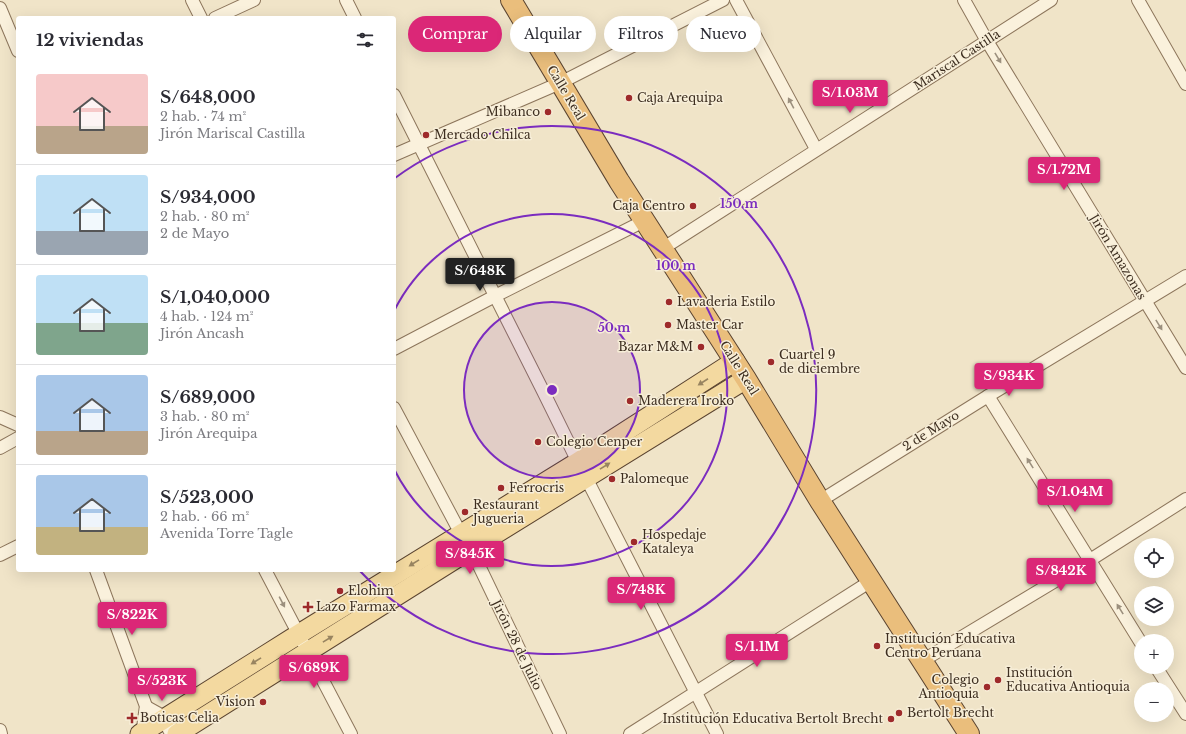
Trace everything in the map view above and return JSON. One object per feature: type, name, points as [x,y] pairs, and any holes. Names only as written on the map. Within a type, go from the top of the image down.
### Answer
[{"type":"highway","name":"Calle Real","points":[[512,0],[560,83],[644,221],[735,361],[820,501],[969,734]]},
{"type":"main road","points":[[582,470],[735,361]]},
{"type":"main road","points":[[144,733],[169,726],[299,634],[466,542],[582,470],[746,379]]},
{"type":"main road","points":[[177,734],[394,599],[466,542]]},
{"type":"street","points":[[192,0],[200,16]]},
{"type":"street","points":[[219,16],[254,0]]},
{"type":"street","points":[[346,0],[354,16]]},
{"type":"street","points":[[396,154],[560,83],[723,0]]},
{"type":"street","points":[[736,0],[816,149]]},
{"type":"street","name":"Jirón Amazonas","points":[[964,0],[987,41],[1186,368]]},
{"type":"street","name":"Mariscal Castilla","points":[[662,249],[1051,0]]},
{"type":"street","points":[[1138,0],[1186,84]]},
{"type":"street","points":[[0,8],[16,46]]},
{"type":"street","points":[[396,99],[582,470],[717,734]]},
{"type":"street","points":[[396,348],[644,221]]},
{"type":"street","name":"2 de Mayo","points":[[820,501],[988,396],[1186,276]]},
{"type":"street","points":[[988,396],[1136,634]]},
{"type":"street","name":"Jirón 28 de Julio","points":[[396,412],[466,542],[560,734]]},
{"type":"street","points":[[0,417],[16,424]]},
{"type":"street","points":[[0,448],[16,439]]},
{"type":"street","points":[[922,661],[1090,560],[1186,498]]},
{"type":"street","points":[[0,555],[16,547]]},
{"type":"street","points":[[97,572],[147,709],[144,733]]},
{"type":"street","points":[[266,572],[351,734]]},
{"type":"street","points":[[630,734],[871,581]]},
{"type":"street","points":[[1160,674],[1186,714]]},
{"type":"street","points":[[147,709],[169,726]]},
{"type":"street","points":[[0,730],[1,734]]},
{"type":"place","name":"Caja Arequipa","points":[[629,98]]},
{"type":"place","name":"Mibanco","points":[[548,112]]},
{"type":"place","name":"Mercado Chilca","points":[[426,135]]},
{"type":"place","name":"Caja Centro","points":[[693,206]]},
{"type":"place","name":"Lavaderia Estilo","points":[[669,302]]},
{"type":"place","name":"Master Car","points":[[668,325]]},
{"type":"place","name":"Bazar M&M","points":[[701,347]]},
{"type":"place","name":"Cuartel 9 de diciembre","points":[[771,362]]},
{"type":"place","name":"Maderera Iroko","points":[[630,401]]},
{"type":"place","name":"Colegio Cenper","points":[[538,442]]},
{"type":"place","name":"Palomeque","points":[[612,479]]},
{"type":"place","name":"Ferrocris","points":[[501,488]]},
{"type":"place","name":"Restaurant Jugueria","points":[[465,512]]},
{"type":"place","name":"Hospedaje Kataleya","points":[[634,542]]},
{"type":"place","name":"Elohim","points":[[340,591]]},
{"type":"place","name":"Lazo Farmax","points":[[308,607]]},
{"type":"place","name":"Institución Educativa Centro Peruana","points":[[877,646]]},
{"type":"place","name":"Institución Educativa Antioquia","points":[[998,680]]},
{"type":"place","name":"Colegio Antioquia","points":[[987,687]]},
{"type":"place","name":"Vision","points":[[263,702]]},
{"type":"place","name":"Bertolt Brecht","points":[[899,713]]},
{"type":"place","name":"Boticas Celia","points":[[132,718]]},
{"type":"place","name":"Institución Educativa Bertolt Brecht","points":[[891,719]]}]
